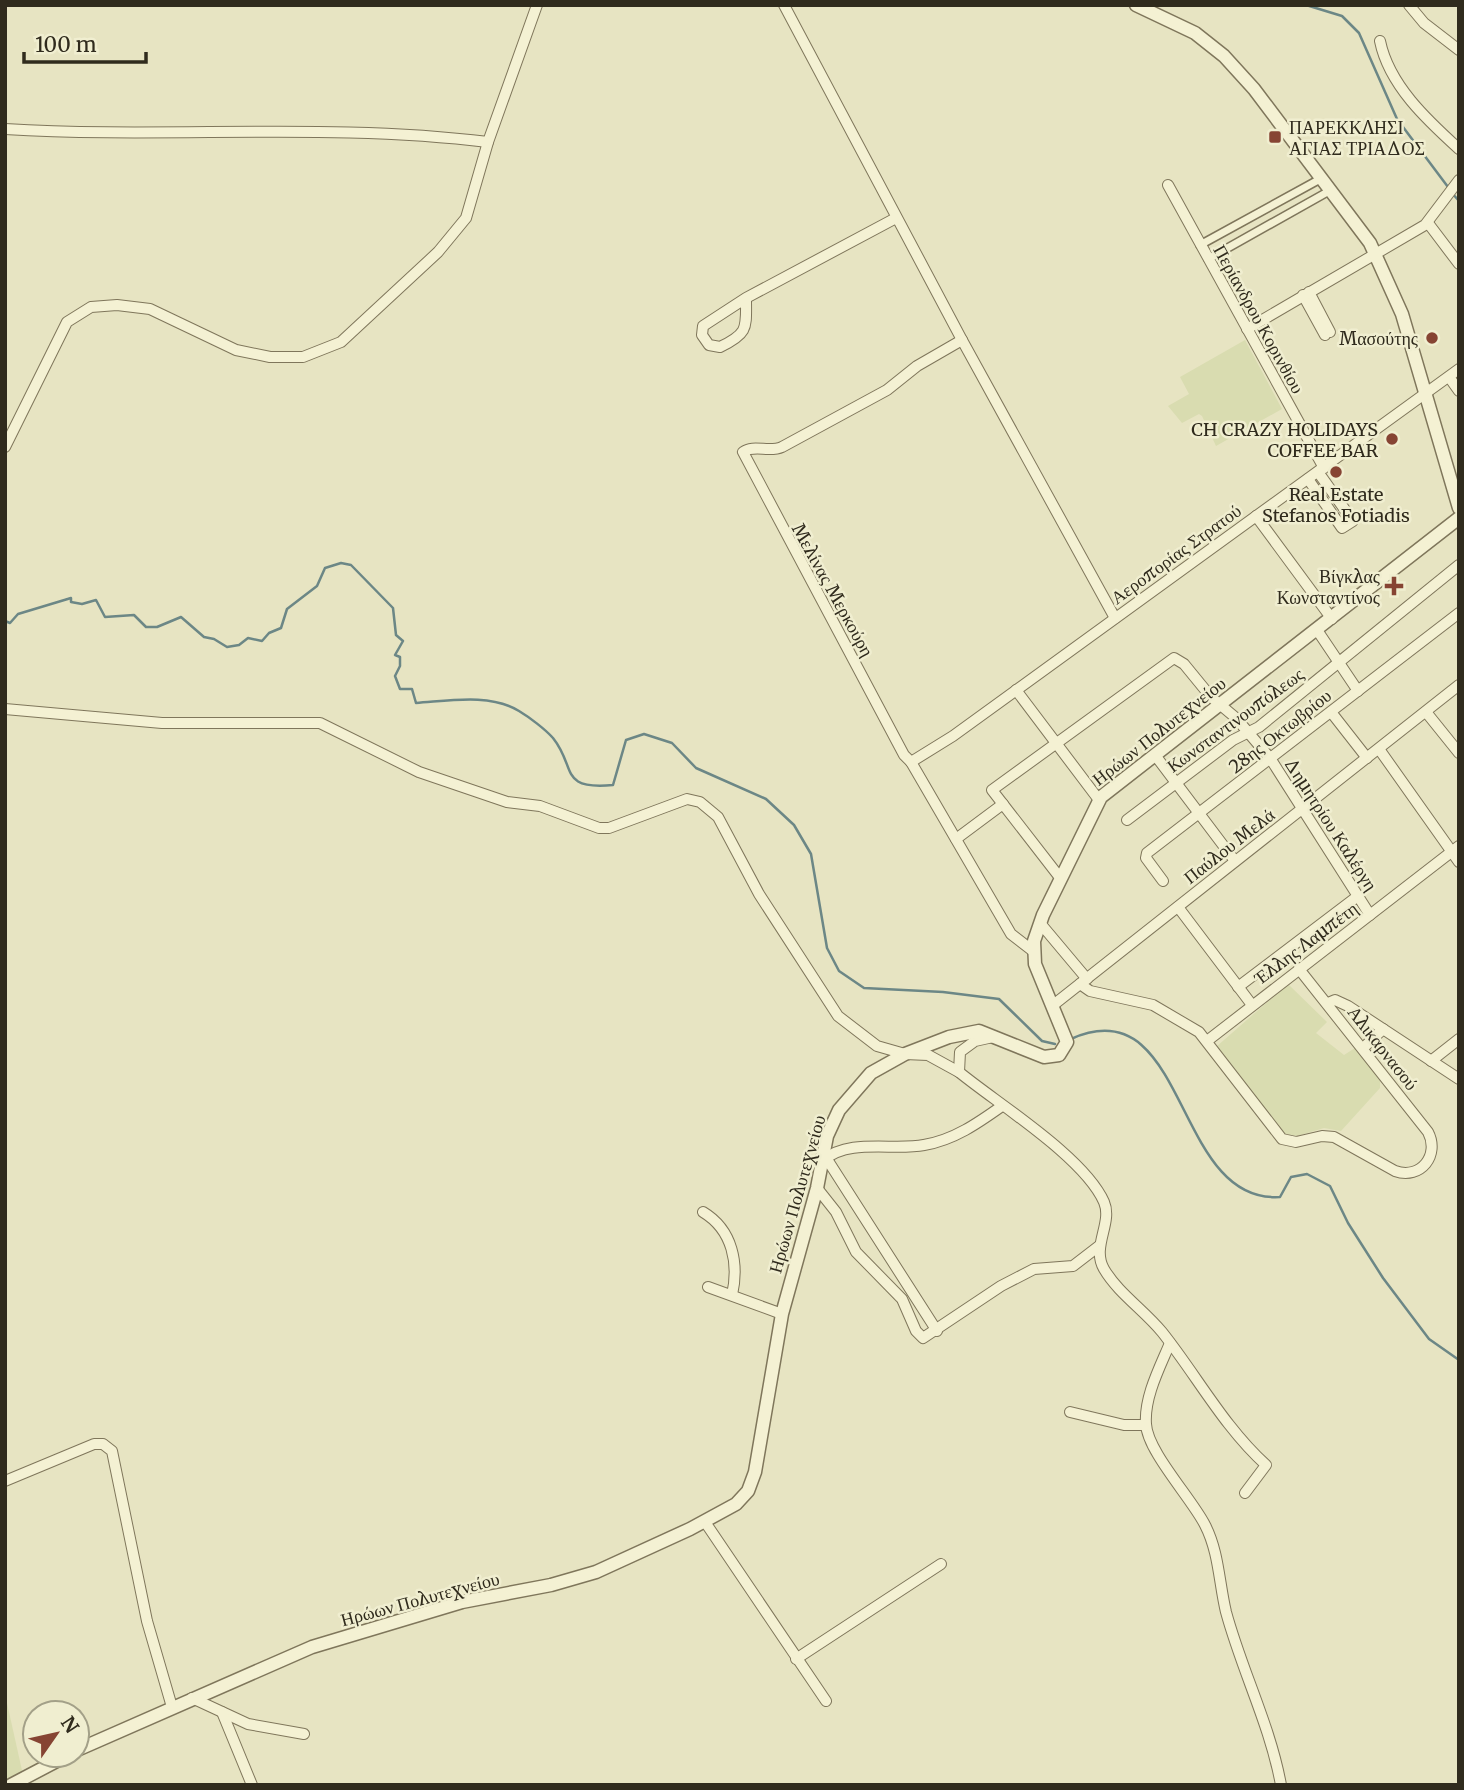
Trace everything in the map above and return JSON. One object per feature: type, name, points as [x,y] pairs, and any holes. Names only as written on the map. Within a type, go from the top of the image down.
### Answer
[{"type":"street","points":[[5,447],[67,322],[91,307],[117,305],[150,309],[236,350],[270,357],[303,357],[341,342],[438,252],[466,218],[488,142],[537,5]]},
{"type":"street","points":[[784,5],[896,218],[1115,618]]},
{"type":"street","points":[[1136,5],[1179,24],[1209,42],[1254,89],[1376,252],[1402,314],[1459,508]]},
{"type":"street","points":[[1409,5],[1424,23],[1459,50]]},
{"type":"street","points":[[1380,41],[1388,70],[1398,85],[1459,149]]},
{"type":"street","points":[[5,129],[86,134],[423,134],[488,142]]},
{"type":"street","points":[[1200,245],[1322,178]]},
{"type":"street","points":[[1247,329],[1428,223],[1459,180]]},
{"type":"street","name":"Περίανδρου Κορινθίου","points":[[1168,185],[1321,470],[1353,521],[1342,528],[1308,479]]},
{"type":"street","points":[[1208,259],[1331,190]]},
{"type":"street","points":[[746,298],[748,326],[745,331],[720,347],[709,345],[702,335],[703,326],[746,298],[896,218]]},
{"type":"street","points":[[1428,223],[1459,264]]},
{"type":"street","points":[[1306,293],[1328,334]]},
{"type":"street","name":"Μελίνας Μερκούρη","points":[[962,340],[917,366],[887,390],[782,447],[770,451],[749,449],[743,452],[904,755],[911,762],[1012,934],[1033,951]]},
{"type":"street","name":"Αεροπορίας Στρατού","points":[[911,762],[1016,690],[1459,369]]},
{"type":"street","points":[[1448,377],[1459,391]]},
{"type":"street","points":[[1256,516],[1332,619]]},
{"type":"street","name":"Ηρώων Πολυτεχνείου","points":[[91,1744],[312,1647],[462,1602],[551,1585],[596,1572],[705,1522],[736,1504],[751,1486],[782,1314],[823,1158],[839,1110],[871,1073],[905,1054],[971,1031],[1039,1055],[1057,1056],[1065,1049],[1067,1042],[1033,951],[1040,923],[1099,800],[1459,518]]},
{"type":"street","name":"Κωνσταντινουπόλεως","points":[[1127,820],[1233,740],[1249,732],[1459,565]]},
{"type":"street","points":[[1455,616],[1459,629]]},
{"type":"street","name":"28ης Οκτωβρίου","points":[[1163,881],[1146,854],[1455,616]]},
{"type":"street","points":[[1317,630],[1358,691]]},
{"type":"street","name":"Δημητρίου Καλέργη","points":[[1056,743],[1172,658],[1179,660],[1249,732],[1270,758],[1304,807],[1370,915]]},
{"type":"street","name":"Παύλου Μελά","points":[[1052,1006],[1459,685]]},
{"type":"street","points":[[1016,690],[1099,800]]},
{"type":"street","points":[[5,709],[162,723],[320,723],[419,772],[507,803],[558,811],[599,828],[609,828],[687,799],[700,802],[718,817],[759,894],[838,1016],[877,1046],[905,1054],[928,1055],[959,1072],[1068,1157],[1094,1186],[1105,1203],[1106,1211],[1099,1246],[1103,1268],[1170,1343],[1220,1414],[1266,1465],[1245,1493]]},
{"type":"street","points":[[1331,712],[1367,758]]},
{"type":"street","points":[[1426,712],[1459,753]]},
{"type":"street","points":[[1056,743],[992,789],[1061,879]]},
{"type":"street","points":[[1379,749],[1455,849],[1459,862]]},
{"type":"street","points":[[1155,755],[1236,862]]},
{"type":"street","points":[[956,839],[1003,804]]},
{"type":"street","name":"Έλλης Λαμπέτη","points":[[1207,1041],[1455,849]]},
{"type":"street","points":[[1238,986],[1358,896]]},
{"type":"street","points":[[1178,907],[1252,1005]]},
{"type":"street","points":[[1040,923],[1090,992],[1153,1005],[1199,1032],[1207,1041]]},
{"type":"street","name":"Αλικαρνασού","points":[[1207,1041],[1282,1139],[1296,1142],[1322,1136],[1334,1137],[1402,1174],[1423,1167],[1432,1151],[1428,1132],[1299,969]]},
{"type":"street","points":[[1328,1003],[1335,1000],[1342,1002],[1459,1079]]},
{"type":"street","points":[[1363,1048],[1383,1029]]},
{"type":"street","points":[[959,1072],[960,1052],[975,1041],[993,1037]]},
{"type":"street","points":[[1431,1061],[1459,1039]]},
{"type":"street","points":[[937,1331],[823,1158],[866,1146],[930,1144],[958,1135],[1002,1107]]},
{"type":"street","points":[[817,1188],[836,1212],[856,1252],[908,1307],[919,1336],[923,1338],[1001,1286],[1034,1269],[1073,1266],[1099,1246]]},
{"type":"street","points":[[703,1212],[712,1217],[730,1242],[737,1271],[732,1295]]},
{"type":"street","points":[[708,1287],[782,1314]]},
{"type":"street","points":[[1170,1343],[1155,1378],[1145,1425],[1155,1448],[1206,1526],[1218,1564],[1226,1612],[1275,1749],[1281,1785]]},
{"type":"street","points":[[1070,1412],[1124,1425],[1145,1425]]},
{"type":"street","points":[[5,1481],[94,1444],[103,1444],[112,1451],[147,1621],[172,1707]]},
{"type":"street","points":[[705,1522],[827,1701]]},
{"type":"street","points":[[796,1659],[941,1564]]},
{"type":"street","points":[[192,1699],[248,1724],[304,1734]]},
{"type":"street","points":[[222,1712],[252,1785]]},
{"type":"street","points":[[11,1785],[41,1769]]},
{"type":"green space","points":[[1245,340],[1282,409],[1216,446],[1202,416],[1199,414],[1182,423],[1168,406],[1189,394],[1180,377]]},
{"type":"green space","points":[[1288,984],[1327,1022],[1316,1033],[1344,1055],[1355,1048],[1380,1079],[1380,1088],[1341,1131],[1324,1128],[1297,1136],[1284,1134],[1216,1047]]},
{"type":"green space","points":[[5,1694],[23,1775],[5,1784]]},
{"type":"waterway","points":[[1306,5],[1342,16],[1359,33],[1397,119],[1448,187]]},
{"type":"waterway","points":[[1452,193],[1459,201]]},
{"type":"waterway","points":[[5,621],[10,623],[18,614],[71,598],[71,602],[82,604],[96,600],[105,617],[134,615],[146,627],[157,627],[181,617],[204,637],[214,639],[227,647],[239,645],[248,638],[262,641],[269,633],[281,628],[287,609],[317,586],[325,568],[341,563],[351,565],[393,608],[396,635],[403,641],[395,655],[400,657],[400,666],[395,676],[400,689],[412,689],[416,703],[482,700],[508,705],[527,716],[553,738],[576,780],[596,786],[613,785],[626,740],[644,734],[672,743],[696,768],[766,799],[794,825],[811,854],[827,948],[839,971],[864,988],[943,992],[999,999],[1042,1041],[1055,1044]]},
{"type":"waterway","points":[[1071,1039],[1109,1031],[1138,1042],[1161,1068],[1218,1168],[1245,1190],[1280,1197],[1291,1177],[1307,1174],[1330,1186],[1348,1223],[1383,1278],[1429,1339],[1459,1360]]},
{"type":"place","name":"ΠΑΡΕΚΚΛΗΣΙ ΑΓΙΑΣ ΤΡΙΑΔΟΣ","points":[[1275,137]]},
{"type":"place","name":"Μασούτης","points":[[1432,338]]},
{"type":"place","name":"CH CRAZY HOLIDAYS COFFEE BAR","points":[[1392,439]]},
{"type":"place","name":"Real Estate Stefanos Fotiadis","points":[[1336,472]]},
{"type":"place","name":"Βίγκλας Κωνσταντίνος","points":[[1394,586]]}]
